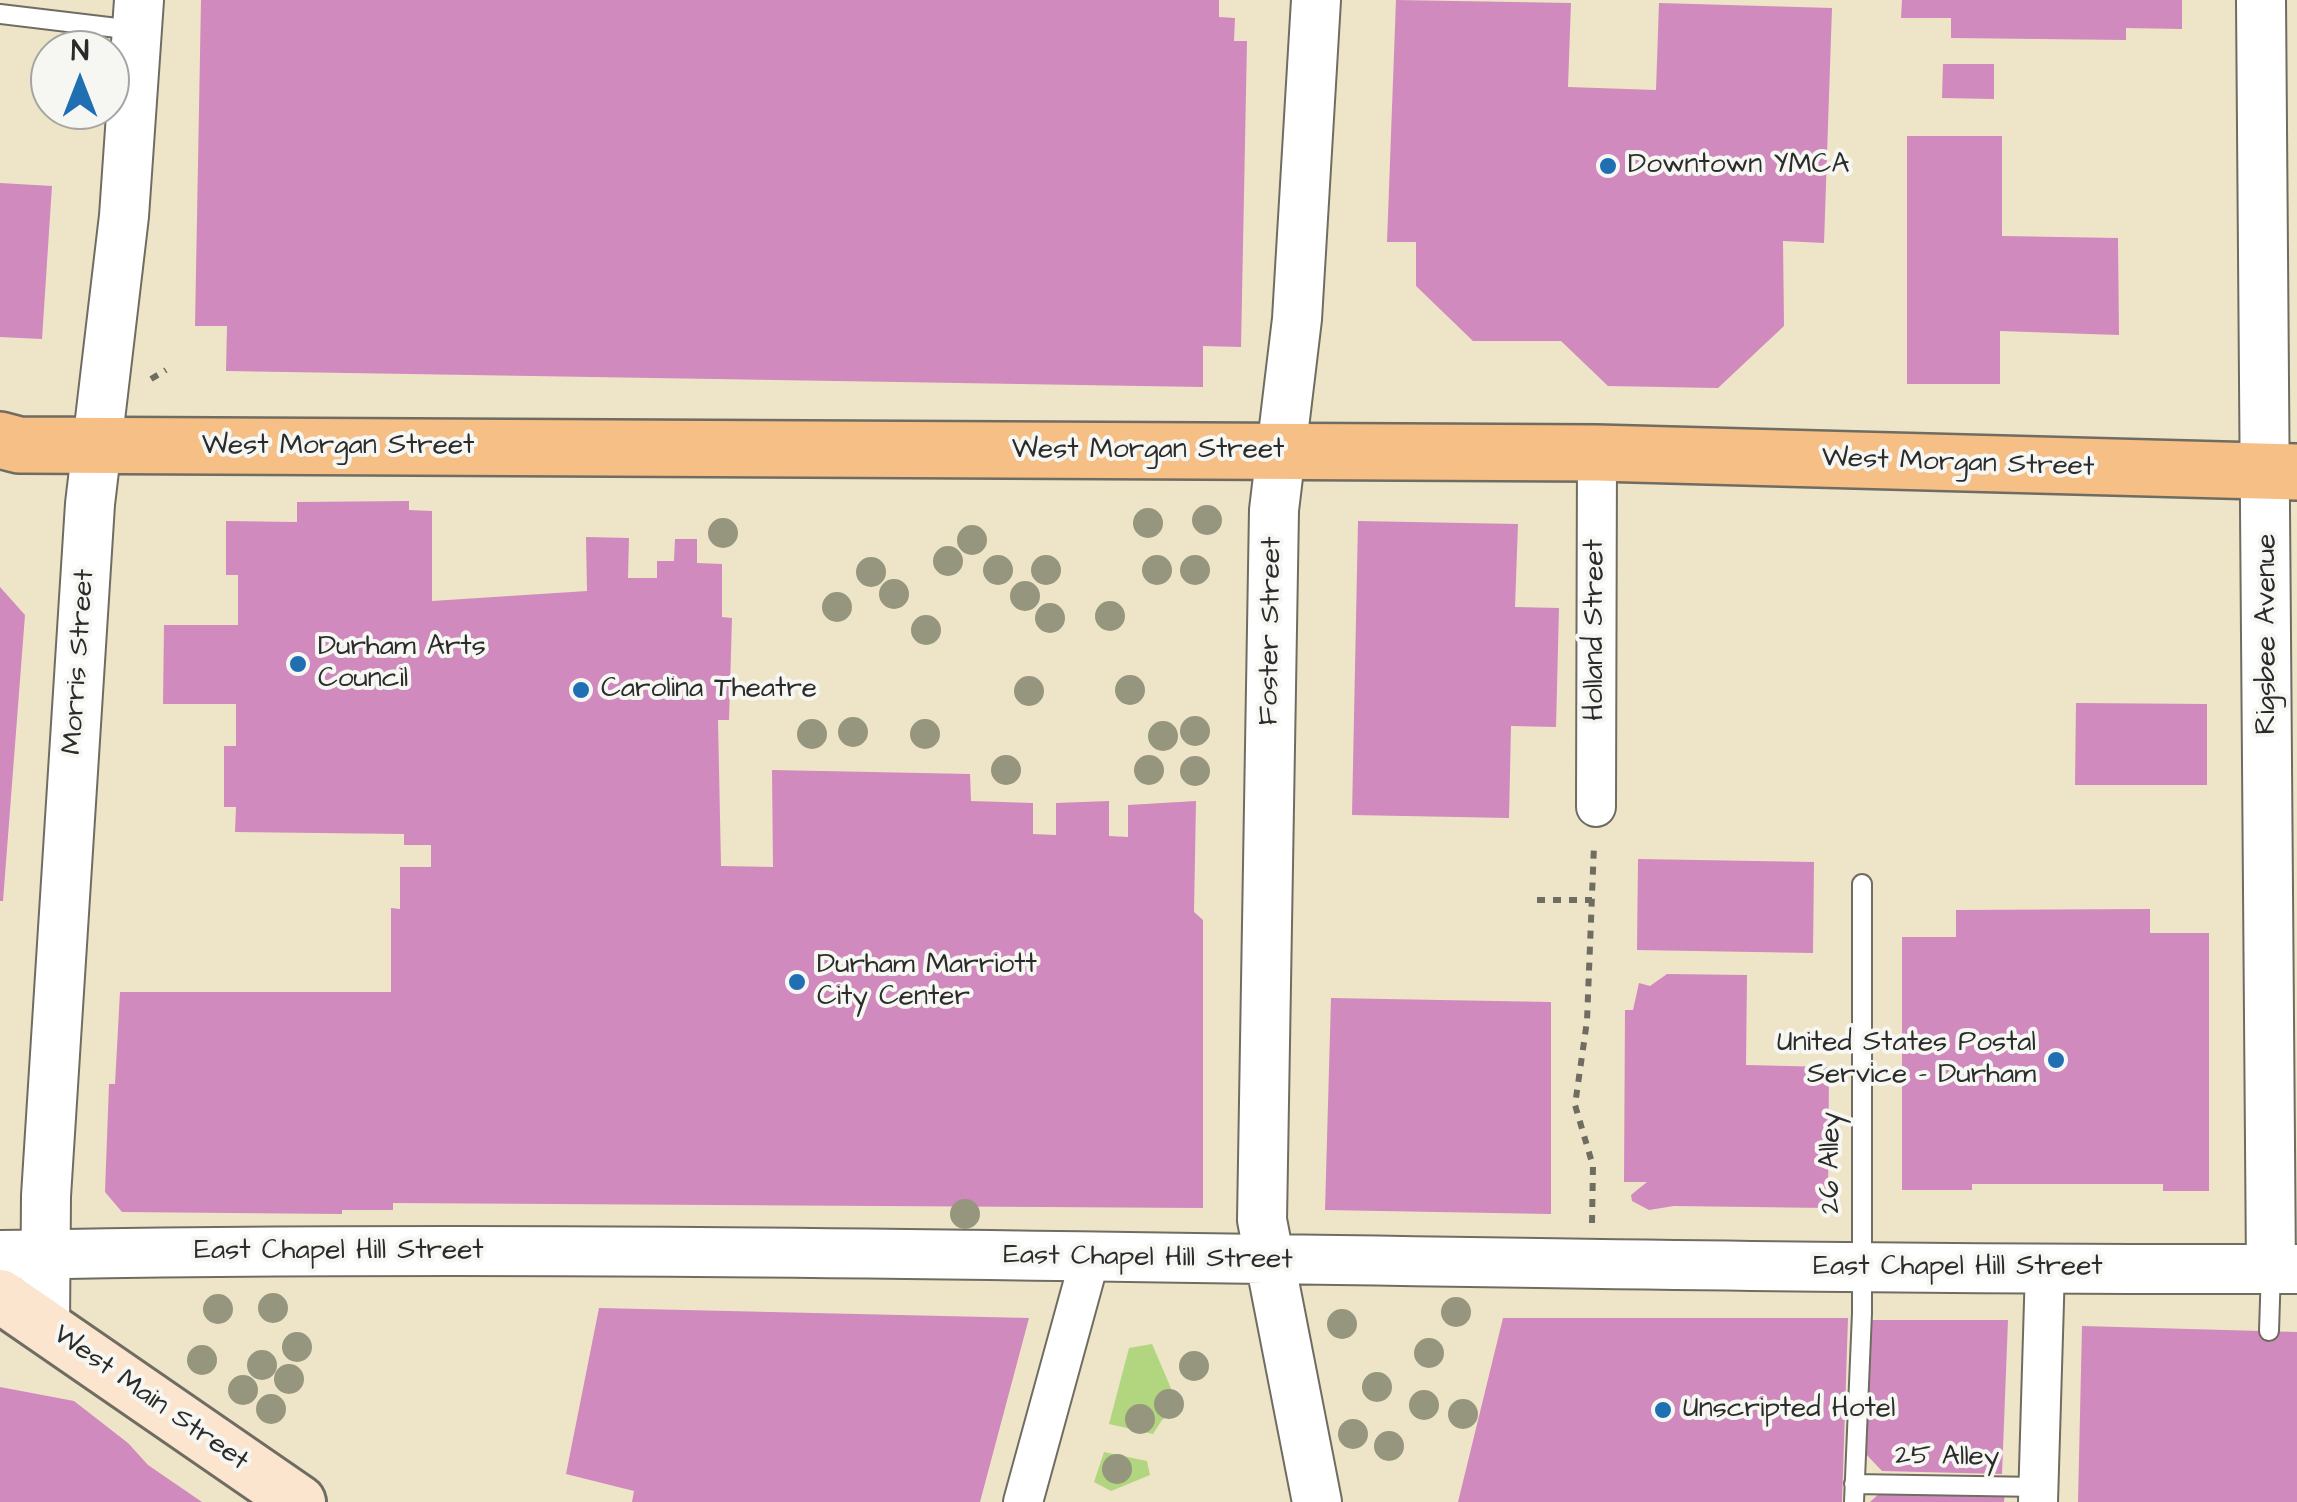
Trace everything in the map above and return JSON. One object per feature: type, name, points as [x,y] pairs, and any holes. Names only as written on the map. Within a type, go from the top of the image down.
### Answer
[{"type":"main road","name":"West Morgan Street","points":[[6,444],[1597,454],[2282,471]]},
{"type":"main road","name":"West Main Street","points":[[0,1296],[300,1502]]},
{"type":"street","name":"Foster Street","points":[[1316,0],[1297,320],[1273,530],[1262,1220],[1317,1502]]},
{"type":"street","name":"Rigsbee Avenue","points":[[2260,0],[2282,471],[2276,820],[2284,1269]]},
{"type":"street","name":"Morris Street","points":[[44,1326],[23,1255],[95,444],[124,216],[138,15]]},
{"type":"street","name":"Holland Street","points":[[1596,807],[1597,454]]},
{"type":"street","name":"East Chapel Hill Street","points":[[23,1255],[478,1251],[1271,1262],[2284,1269]]},
{"type":"street","points":[[1023,1502],[1090,1258]]},
{"type":"street","points":[[2038,1495],[2045,1268]]},
{"type":"lane","points":[[0,14],[138,15]]},
{"type":"lane","name":"26 Alley","points":[[1854,1493],[1861,1267],[1862,884]]},
{"type":"lane","points":[[2270,1331],[2284,1269]]},
{"type":"lane","name":"25 Alley","points":[[1854,1493],[2038,1495]]},
{"type":"path","points":[[151,379],[166,370]]},
{"type":"path","points":[[1592,1264],[1593,1166],[1574,1105],[1588,1020],[1596,807]]},
{"type":"path","points":[[1537,900],[1592,900]]},
{"type":"green space","points":[[1152,1344],[1180,1409],[1162,1420],[1153,1434],[1109,1424],[1129,1348]]},
{"type":"green space","points":[[1104,1452],[1147,1461],[1150,1475],[1111,1491],[1094,1482]]},
{"type":"building","points":[[201,0],[1219,0],[1219,17],[1235,18],[1234,41],[1247,41],[1241,347],[1203,346],[1203,387],[226,371],[227,326],[195,326]]},
{"type":"building","name":"Downtown YMCA","points":[[1396,0],[1571,3],[1568,87],[1656,90],[1659,3],[1832,8],[1824,243],[1783,241],[1784,326],[1718,388],[1608,386],[1561,341],[1473,341],[1416,286],[1416,242],[1387,242]]},
{"type":"building","points":[[1902,0],[2182,0],[2182,29],[2126,28],[2126,40],[1951,38],[1951,18],[1901,18]]},
{"type":"building","points":[[1943,64],[1994,64],[1994,99],[1942,98]]},
{"type":"building","points":[[1907,136],[2002,136],[2002,236],[2118,238],[2119,335],[2000,331],[2000,384],[1907,384]]},
{"type":"building","points":[[0,183],[52,186],[42,339],[0,337]]},
{"type":"building","points":[[409,501],[409,510],[432,511],[432,601],[587,591],[586,537],[629,538],[628,578],[657,578],[657,561],[674,561],[675,539],[697,539],[697,563],[722,564],[722,617],[732,618],[729,720],[718,720],[721,866],[773,867],[772,770],[970,774],[971,801],[1033,803],[1033,834],[1056,835],[1056,803],[1109,801],[1109,836],[1128,837],[1128,805],[1196,801],[1194,912],[1203,920],[1203,1208],[393,1203],[393,1210],[342,1210],[342,1214],[122,1212],[105,1192],[109,1084],[115,1084],[120,992],[391,992],[391,908],[400,909],[400,867],[431,867],[431,845],[404,845],[404,834],[235,832],[236,807],[224,807],[224,746],[236,746],[236,704],[163,704],[164,625],[238,625],[238,575],[226,575],[226,521],[297,522],[297,502]]},
{"type":"building","points":[[1358,521],[1518,524],[1515,607],[1559,608],[1556,727],[1511,726],[1509,818],[1352,815]]},
{"type":"building","points":[[0,587],[25,615],[3,901],[0,901]]},
{"type":"building","points":[[2076,703],[2207,704],[2207,785],[2075,785]]},
{"type":"building","points":[[1638,859],[1814,862],[1813,953],[1637,950]]},
{"type":"building","name":"United States Postal Service - Durham","points":[[2150,909],[2150,933],[2209,933],[2209,1191],[2163,1191],[2163,1184],[1972,1184],[1972,1190],[1902,1190],[1902,937],[1956,937],[1956,910]]},
{"type":"building","points":[[1667,974],[1747,975],[1746,1065],[1829,1067],[1828,1208],[1674,1206],[1649,1210],[1632,1201],[1631,1195],[1647,1182],[1624,1182],[1625,1010],[1633,1010],[1639,983],[1650,986]]},
{"type":"building","points":[[1331,998],[1551,1002],[1551,1214],[1325,1210]]},
{"type":"building","points":[[599,1308],[1029,1318],[980,1502],[632,1502],[634,1491],[566,1474]]},
{"type":"building","name":"Unscripted Hotel","points":[[1503,1318],[1848,1318],[1842,1502],[1458,1502]]},
{"type":"building","points":[[1867,1320],[2008,1320],[2002,1474],[1882,1471],[1863,1451]]},
{"type":"building","points":[[2082,1326],[2297,1332],[2297,1502],[2078,1502]]},
{"type":"building","points":[[0,1387],[74,1401],[128,1443],[148,1465],[202,1502],[0,1502]]},
{"type":"building","points":[[1883,1490],[2005,1491],[2004,1502],[1870,1502]]},
{"type":"place","name":"Downtown YMCA","points":[[1608,166]]},
{"type":"place","name":"Durham Arts Council","points":[[298,664]]},
{"type":"place","name":"Carolina Theatre","points":[[581,690]]},
{"type":"place","name":"Durham Marriott City Center","points":[[797,982]]},
{"type":"place","name":"United States Postal Service - Durham","points":[[2056,1060]]},
{"type":"place","name":"Unscripted Hotel","points":[[1663,1410]]}]
